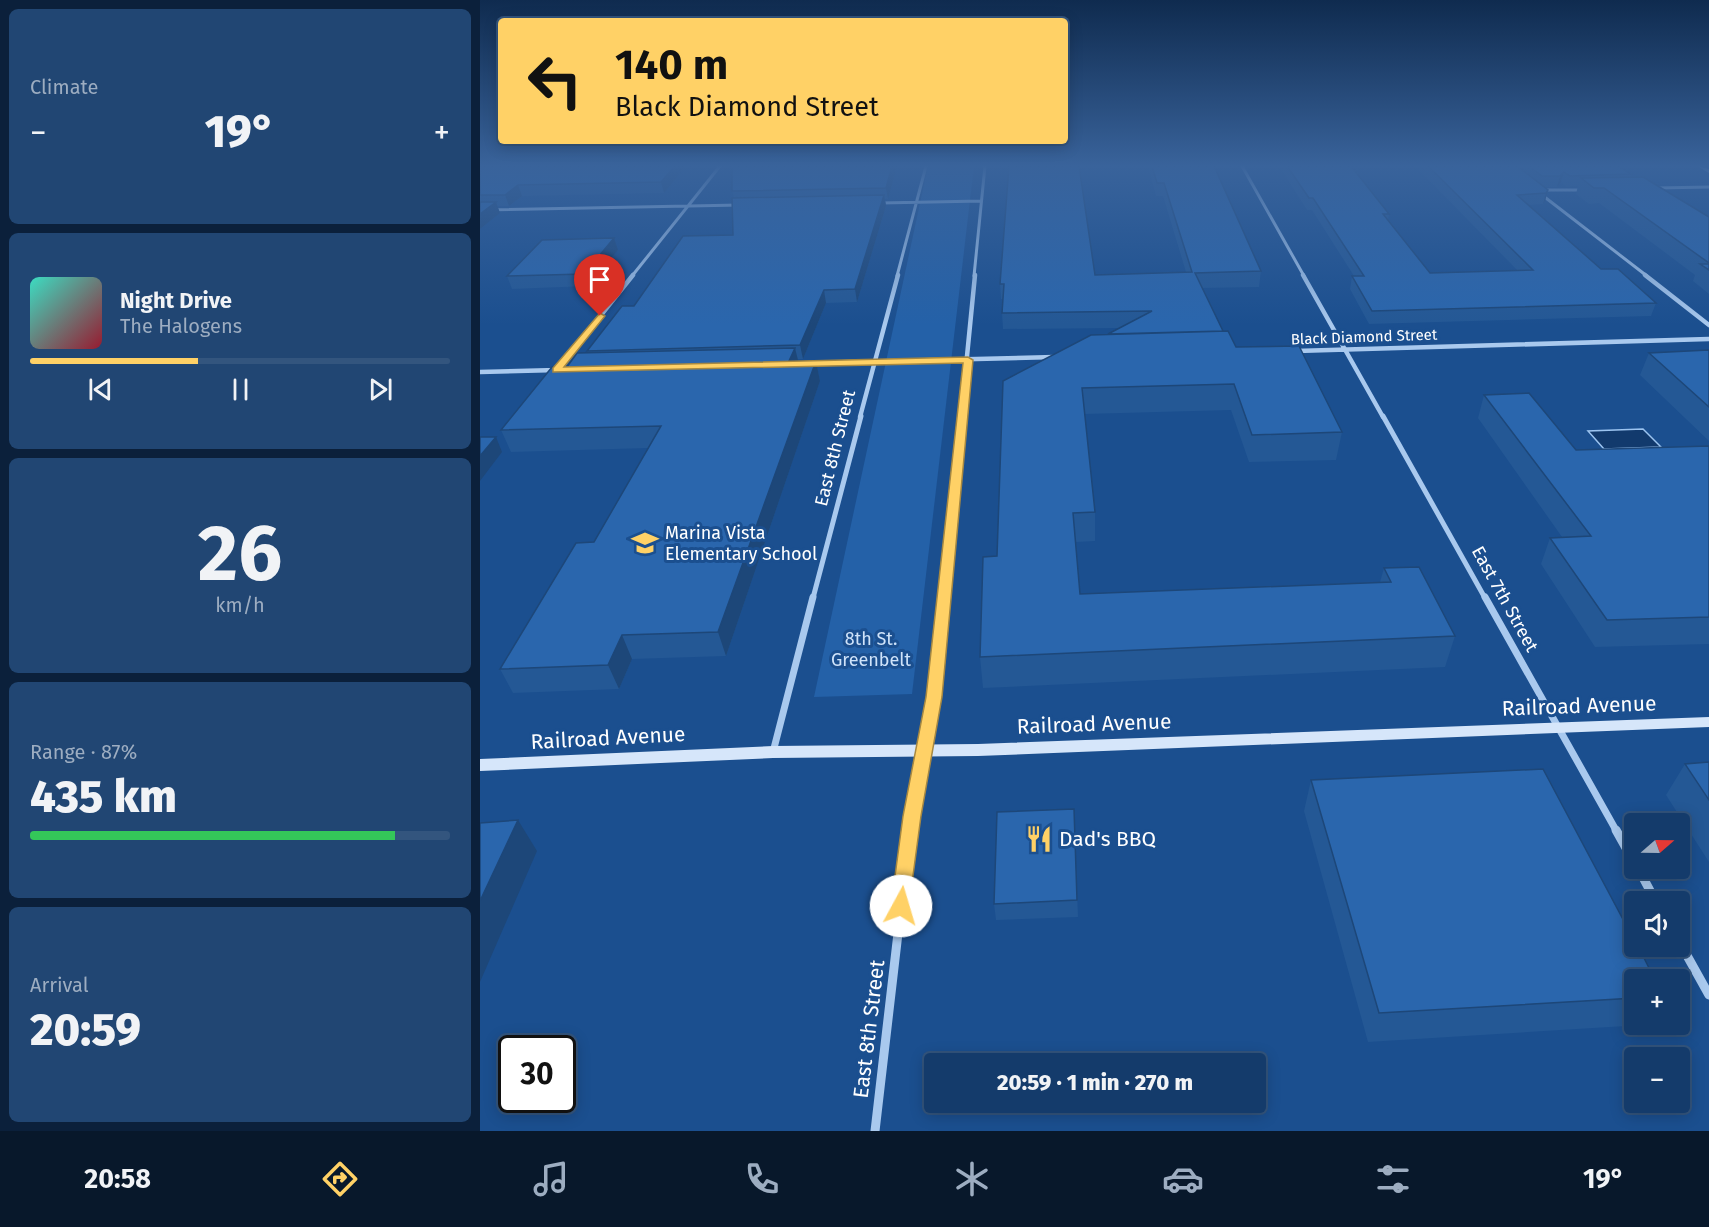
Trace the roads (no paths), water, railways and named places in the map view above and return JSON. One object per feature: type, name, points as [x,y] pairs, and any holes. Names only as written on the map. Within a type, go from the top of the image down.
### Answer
[{"type":"street","points":[[556,370],[678,219]]},
{"type":"street","name":"East 8th Street","points":[[773,752],[913,219]]},
{"type":"street","name":"East 8th Street","points":[[875,1131],[909,839],[934,697],[968,360],[980,219]]},
{"type":"street","name":"East 7th Street","points":[[1272,219],[1624,845]]},
{"type":"street","points":[[1573,219],[1709,326]]},
{"type":"street","name":"Black Diamond Street","points":[[1287,352],[1709,339]]},
{"type":"street","points":[[806,363],[1062,357]]},
{"type":"street","points":[[480,372],[568,370]]},
{"type":"street","name":"Railroad Avenue","points":[[480,765],[773,752],[924,750],[1709,722]]},
{"type":"street","points":[[1688,957],[1709,995]]},
{"type":"place","name":"Marina Vista Elementary School","points":[[645,543]]},
{"type":"place","name":"Dad's BBQ","points":[[1039,839]]},
{"type":"park label","name":"8th St. Greenbelt","points":[[871,649]]}]
